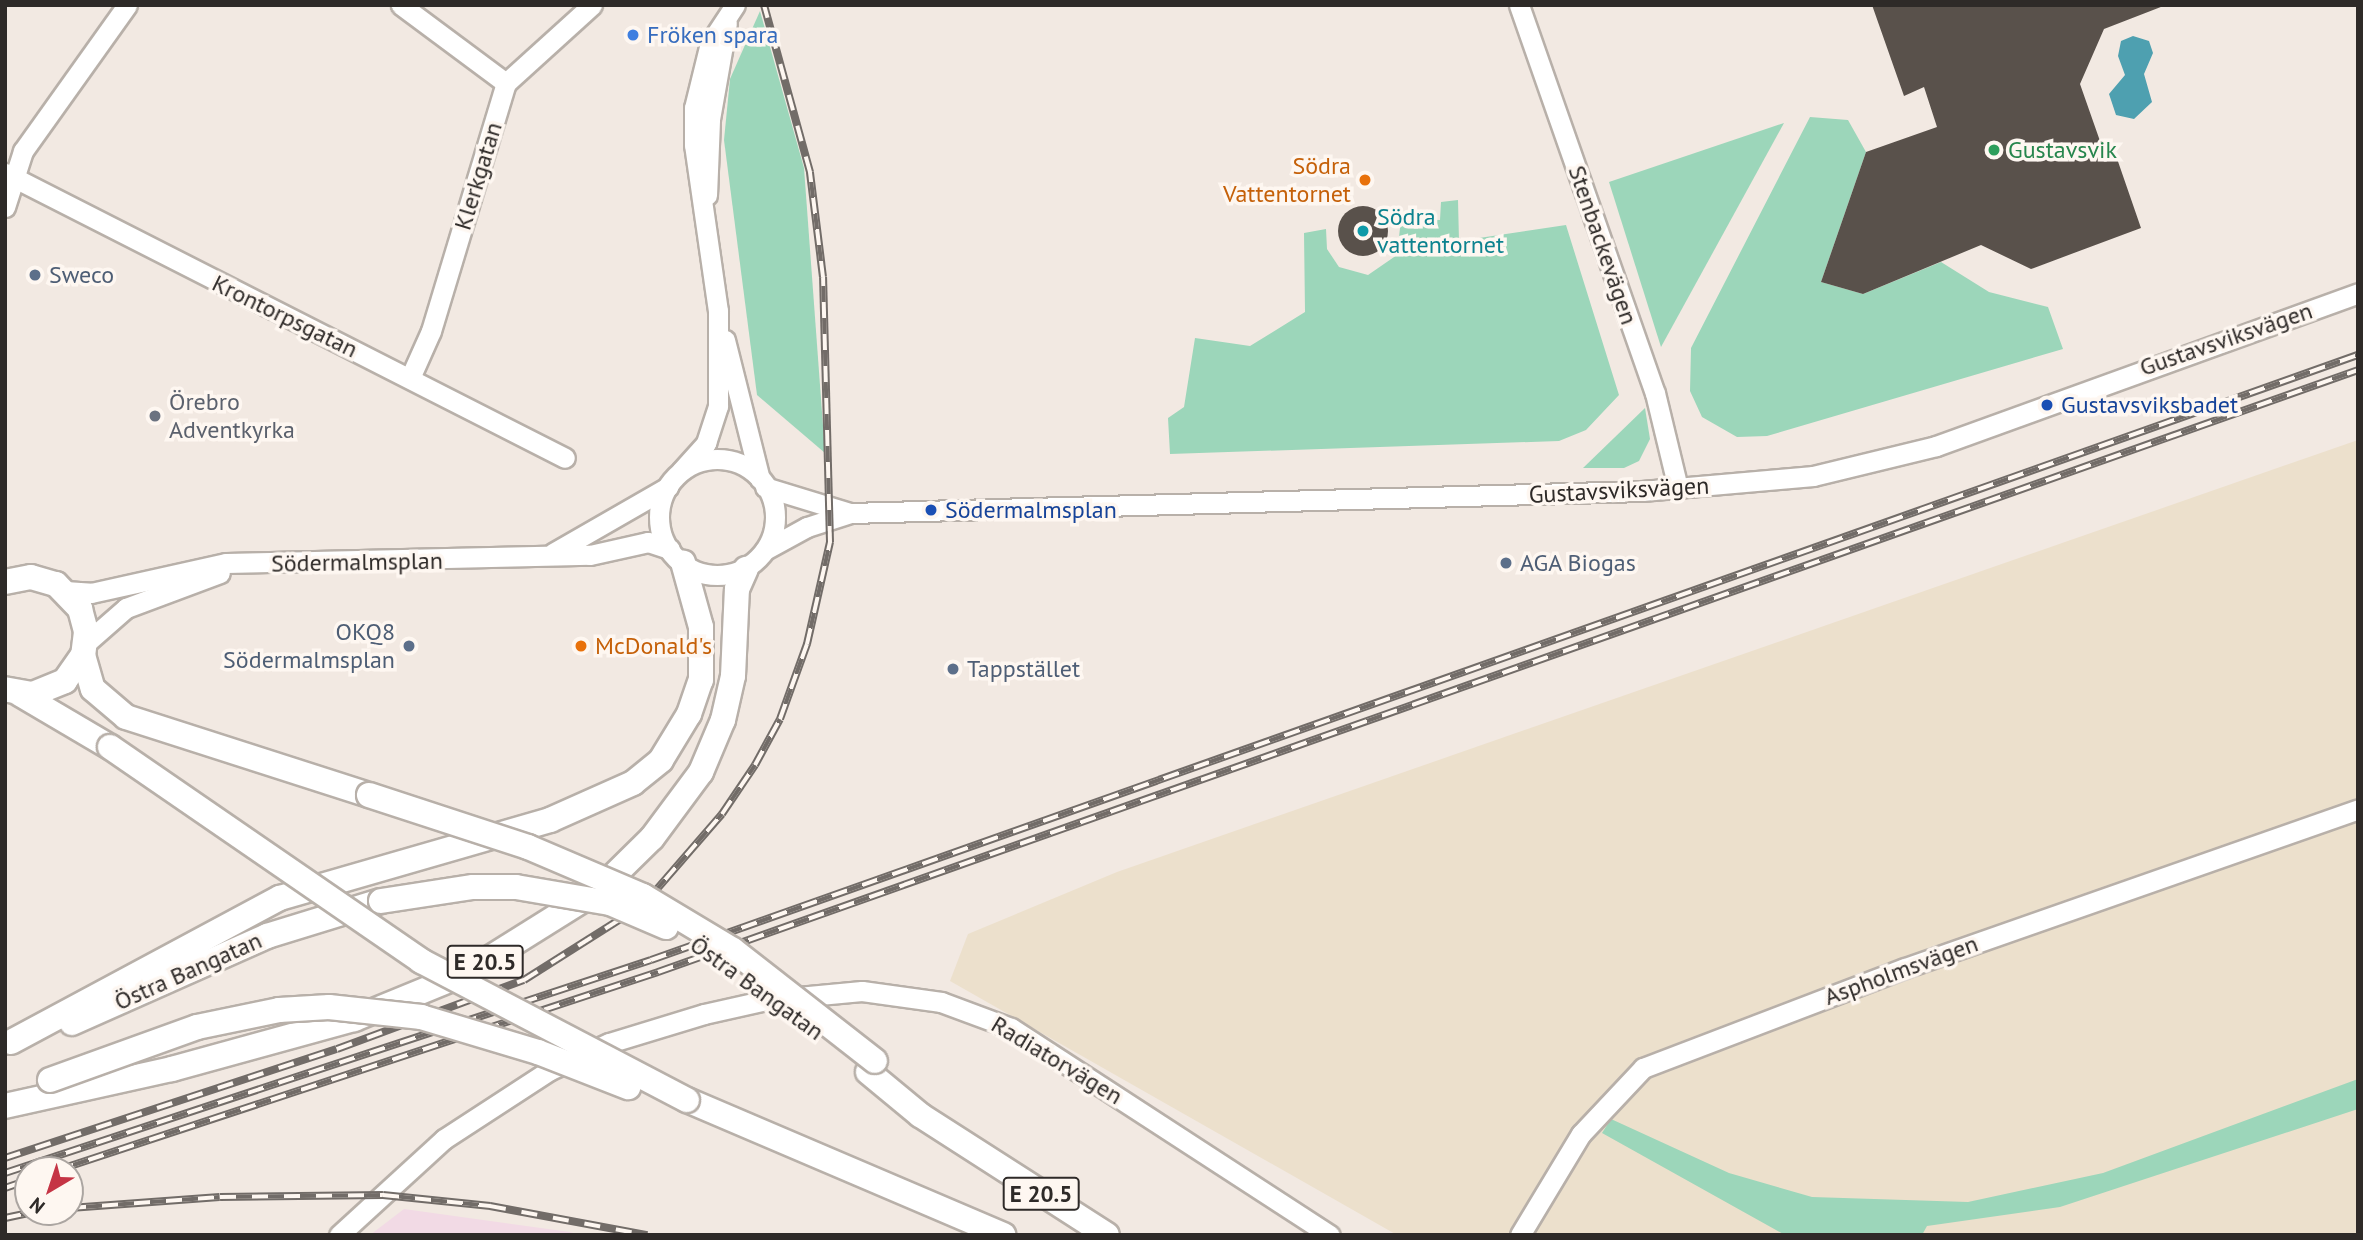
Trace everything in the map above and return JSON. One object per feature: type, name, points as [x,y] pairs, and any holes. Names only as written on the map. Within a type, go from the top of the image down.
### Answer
[{"type":"main road","points":[[8,1043],[280,898],[550,820],[633,783],[661,760],[689,714],[701,680],[701,627],[677,555]]},
{"type":"main road","points":[[5,567],[65,591],[84,620],[85,649],[93,689],[126,717],[518,843],[643,896],[733,950],[872,1066]]},
{"type":"main road","name":"E 20.5","points":[[5,1106],[224,1056],[354,1019],[466,973],[599,890],[652,838],[701,772],[723,720],[733,676],[737,589],[746,569]]},
{"type":"main road","points":[[5,582],[31,578]]},
{"type":"main road","points":[[11,693],[55,688],[73,674],[85,649]]},
{"type":"main road","points":[[11,693],[110,747],[421,961],[687,1100]]},
{"type":"main road","name":"Östra Bangatan","points":[[8,1043],[68,1025],[267,936],[381,901],[473,887],[516,887],[567,893],[635,912],[731,964],[872,1066]]},
{"type":"main road","name":"Östra Bangatan","points":[[5,1096],[208,1024],[279,1010],[341,1007],[434,1020],[630,1088],[687,1100]]},
{"type":"main road","name":"E 20.5","points":[[872,1066],[976,1150],[1107,1235]]},
{"type":"main road","name":"E 20.5","points":[[687,1100],[878,1177],[1003,1235]]},
{"type":"street","points":[[5,207],[8,174],[127,5]]},
{"type":"street","points":[[401,5],[506,83],[592,5]]},
{"type":"street","name":"Stenbackevägen","points":[[1519,5],[1655,393],[1678,488]]},
{"type":"street","points":[[727,9],[710,43],[694,108],[695,155],[706,206],[718,311],[762,483],[775,515],[765,550],[746,569]]},
{"type":"street","name":"Klerkgatan","points":[[410,378],[431,331],[506,83]]},
{"type":"street","name":"Krontorpsgatan","points":[[8,174],[565,458]]},
{"type":"street","name":"Gustavsviksvägen","points":[[765,550],[807,527],[850,513],[1678,488],[1812,476],[1936,446],[2358,293]]},
{"type":"street","points":[[681,471],[715,426],[718,311]]},
{"type":"street","name":"Södermalmsplan","points":[[553,553],[668,487],[681,471],[705,459],[722,458],[762,483]]},
{"type":"street","name":"Gustavsviksvägen","points":[[762,483],[850,513]]},
{"type":"street","name":"Södermalmsplan","points":[[668,487],[659,523],[677,555]]},
{"type":"street","name":"Södermalmsplan","points":[[65,591],[91,593],[148,587],[244,565],[486,560],[553,553],[590,555],[648,542],[725,577],[746,569]]},
{"type":"street","name":"Södermalmsplan","points":[[85,649],[102,623],[148,587]]},
{"type":"street","name":"Aspholmsvägen","points":[[1520,1235],[1581,1133],[1643,1068],[1905,968],[2358,809]]},
{"type":"street","name":"Radiatorvägen","points":[[339,1235],[444,1139],[550,1070],[645,1031],[766,1000],[862,991],[941,1002],[1011,1028],[1056,1054],[1330,1235]]},
{"type":"shaded area","points":[[2358,440],[2358,1235],[1397,1235],[950,981],[968,934],[1117,872]]},
{"type":"shaded area","points":[[404,1209],[570,1232],[580,1235],[370,1235]]},
{"type":"green space","points":[[760,11],[804,168],[825,453],[757,395],[724,140],[730,79]]},
{"type":"green space","points":[[1810,117],[1848,120],[1866,152],[1821,282],[1863,294],[1941,262],[1989,292],[2048,307],[2063,349],[1767,436],[1737,437],[1702,417],[1690,391],[1691,348]]},
{"type":"green space","points":[[1784,123],[1661,347],[1609,182]]},
{"type":"green space","points":[[1458,200],[1459,241],[1566,225],[1619,395],[1586,430],[1559,441],[1170,454],[1168,418],[1184,407],[1195,338],[1250,346],[1305,312],[1304,233],[1326,229],[1327,249],[1339,267],[1368,275],[1397,255],[1401,219],[1440,220],[1441,202]]},
{"type":"green space","points":[[1645,408],[1650,439],[1639,461],[1624,468],[1583,468]]},
{"type":"green space","points":[[2358,1079],[2358,1109],[2060,1207],[1927,1226],[1922,1235],[1785,1235],[1602,1133],[1611,1119],[1729,1173],[1812,1197],[1968,1202],[2103,1173]]},
{"type":"water","points":[[2133,36],[2149,41],[2153,53],[2144,74],[2152,102],[2134,119],[2116,115],[2109,94],[2125,75],[2118,56],[2121,41]]},
{"type":"building","name":"Gustavsvik","points":[[1872,5],[2166,5],[2104,29],[2080,84],[2100,141],[2113,147],[2141,228],[2031,269],[1981,245],[1863,294],[1821,282],[1866,152],[1937,127],[1924,87],[1904,96]]},
{"type":"building","name":"Södra vattentornet","points":[[1363,206],[1381,213],[1388,231],[1381,249],[1363,256],[1345,249],[1338,231],[1345,213]]},
{"type":"railway","points":[[5,1158],[337,1049],[524,980],[644,904],[722,814],[755,765],[780,719],[807,644],[830,542],[823,277],[810,172],[764,5]]},
{"type":"railway","points":[[5,1173],[651,960],[2358,355]]},
{"type":"railway","points":[[84,1161],[658,972],[2358,370]]},
{"type":"railway","points":[[5,1188],[14,1185]]},
{"type":"railway","points":[[84,1207],[220,1197],[383,1195],[490,1206],[647,1235]]},
{"type":"railway","points":[[5,1218],[14,1216]]},
{"type":"place","name":"Fröken spara","points":[[633,35]]},
{"type":"place","name":"Gustavsvik","points":[[1994,150]]},
{"type":"place","name":"Södra Vattentornet","points":[[1365,180]]},
{"type":"place","name":"Södra vattentornet","points":[[1363,231]]},
{"type":"place","name":"Sweco","points":[[35,275]]},
{"type":"place","name":"Gustavsviksbadet","points":[[2047,405]]},
{"type":"place","name":"Örebro Adventkyrka","points":[[155,416]]},
{"type":"place","name":"Södermalmsplan","points":[[931,510]]},
{"type":"place","name":"AGA Biogas","points":[[1506,563]]},
{"type":"place","name":"OKQ8 Södermalmsplan","points":[[409,646]]},
{"type":"place","name":"McDonald's","points":[[581,646]]},
{"type":"place","name":"Tappstället","points":[[953,669]]}]
